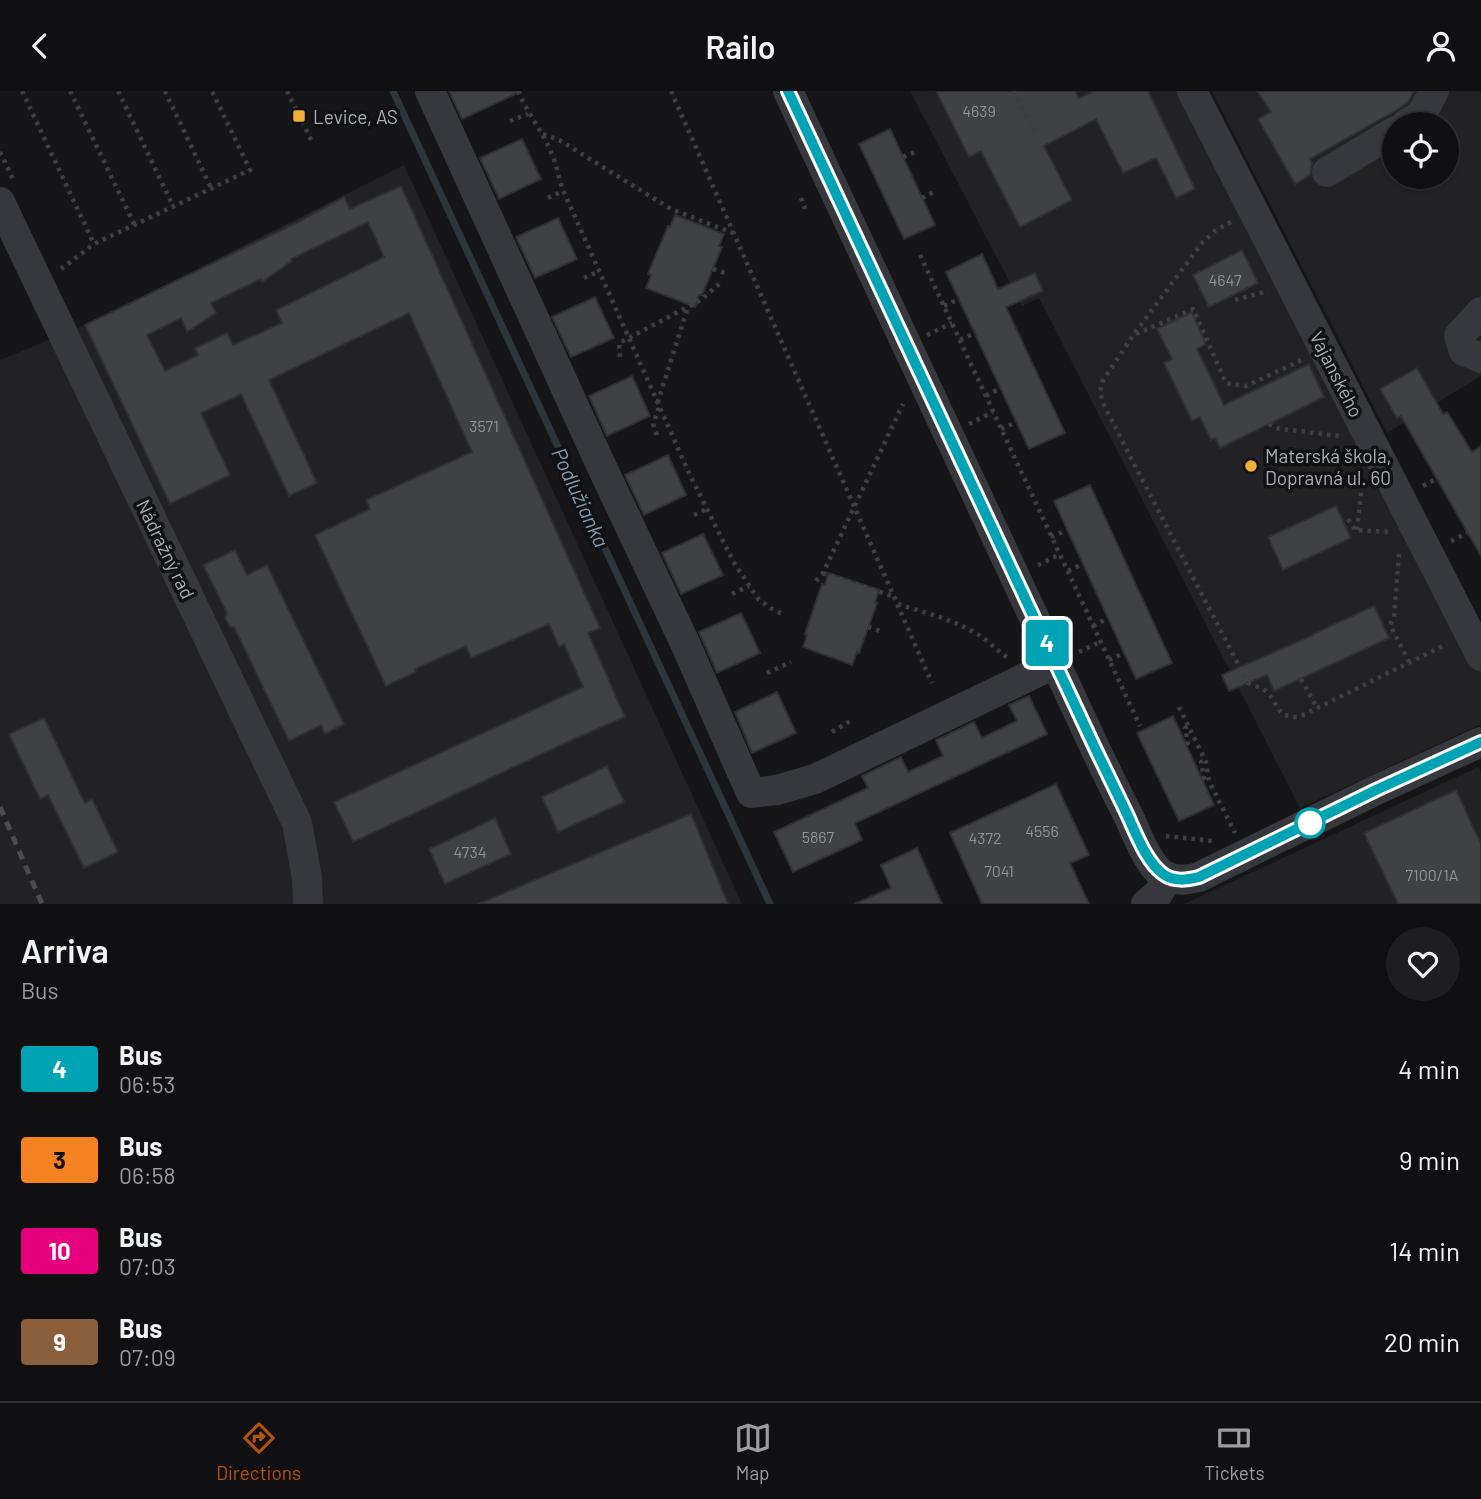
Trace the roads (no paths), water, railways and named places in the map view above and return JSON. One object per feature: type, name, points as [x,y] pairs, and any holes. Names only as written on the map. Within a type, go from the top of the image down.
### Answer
[{"type":"street","points":[[430,91],[684,641],[751,793],[777,790],[815,779],[1044,669]]},
{"type":"street","points":[[788,91],[1044,669],[1154,866],[1168,877],[1186,881],[1199,877],[1481,742]]},
{"type":"street","name":"Vajanského","points":[[1192,91],[1475,645]]},
{"type":"street","points":[[1423,112],[1434,91]]},
{"type":"street","points":[[1327,172],[1382,139]]},
{"type":"street","name":"Nádražný rad","points":[[0,202],[297,823],[307,878],[308,904]]},
{"type":"street","points":[[1481,312],[1459,336],[1464,351],[1481,358]]},
{"type":"street","points":[[1146,904],[1158,894],[1168,877]]},
{"type":"waterway","name":"Podlužianka","points":[[393,91],[770,904]]},
{"type":"railway","points":[[0,807],[42,904]]},
{"type":"place","name":"Levice, AS","points":[[299,116]]},
{"type":"place","name":"Materská škola, Dopravná ul. 60","points":[[1251,466]]}]
